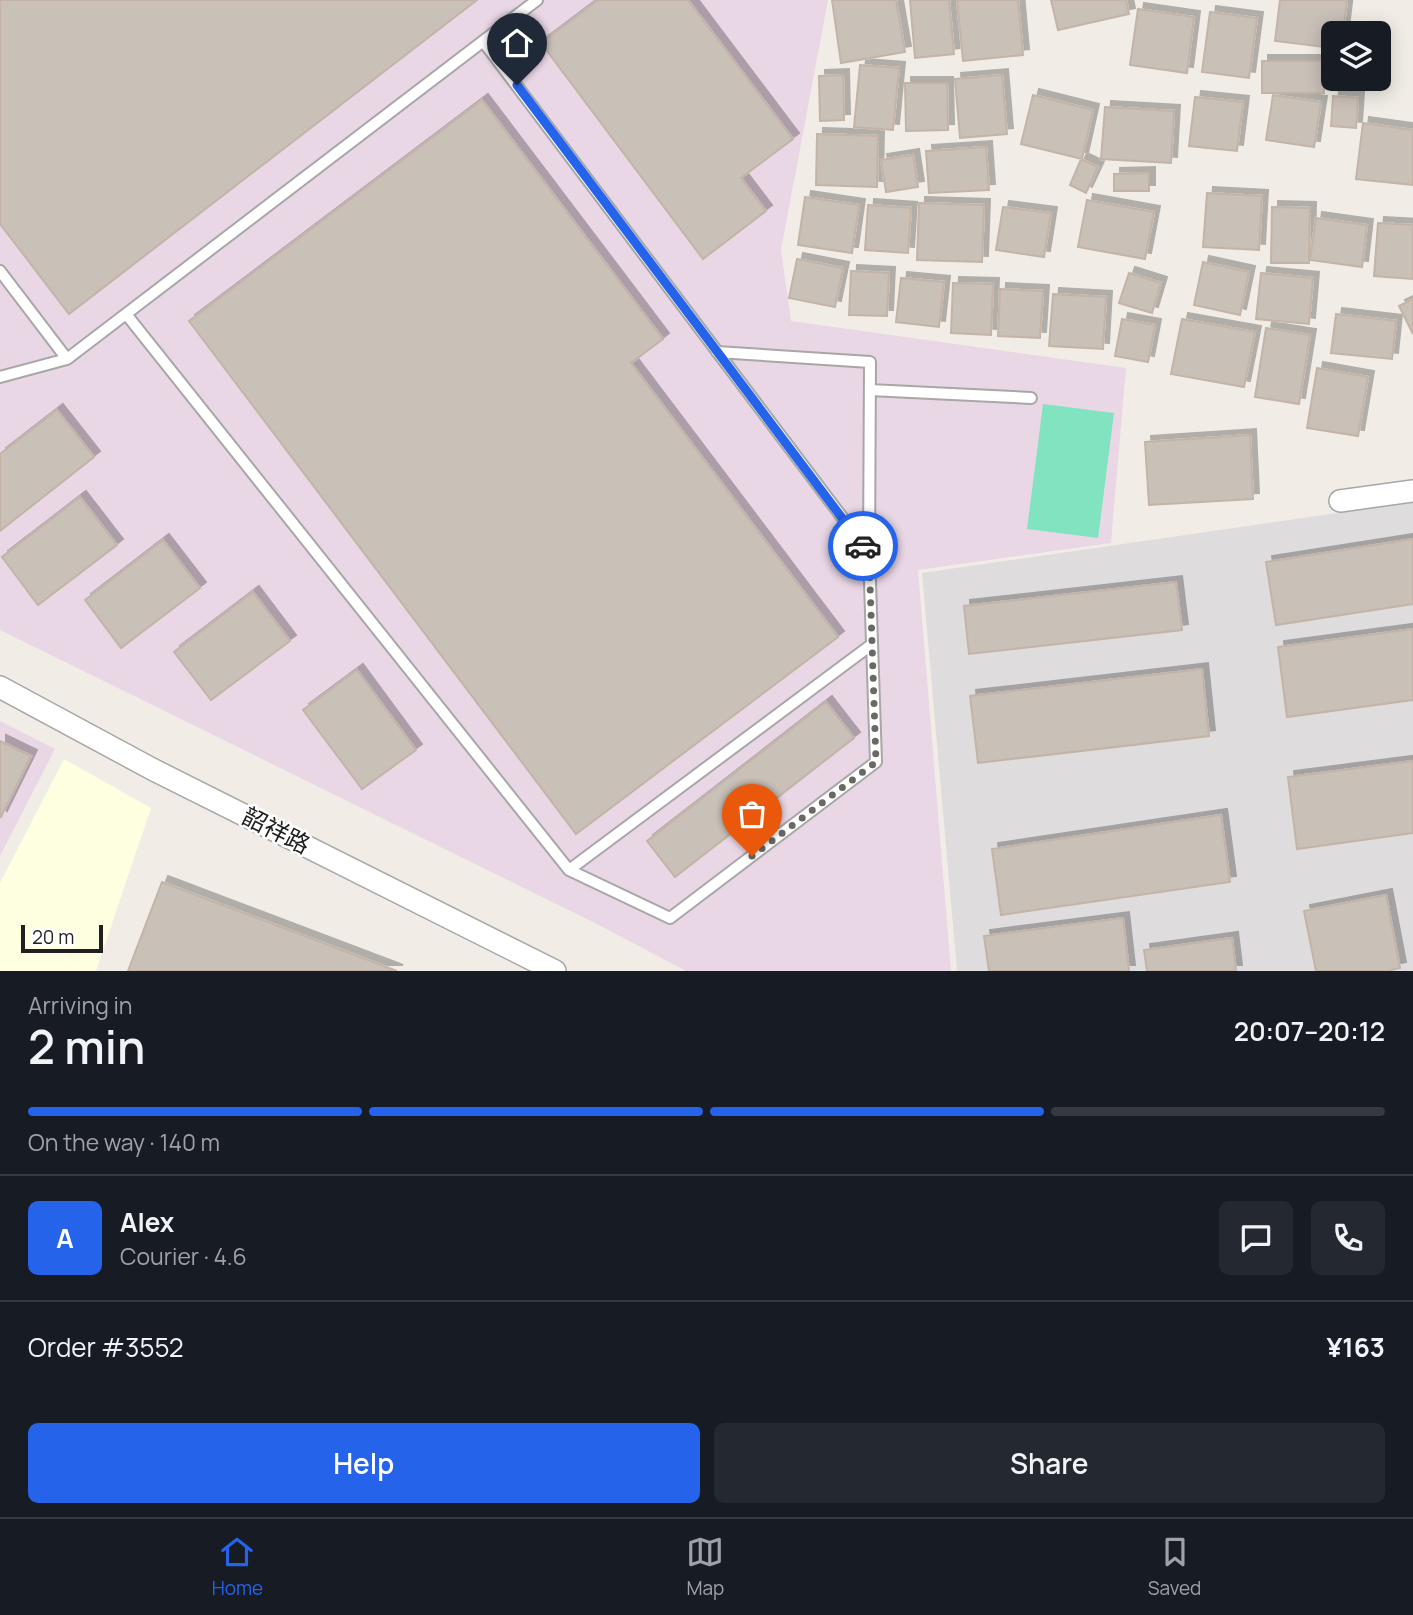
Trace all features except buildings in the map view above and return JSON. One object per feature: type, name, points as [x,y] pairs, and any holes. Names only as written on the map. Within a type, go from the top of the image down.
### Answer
[{"type":"street","points":[[1340,501],[1413,491]]},
{"type":"street","name":"韶祥路","points":[[0,687],[152,769],[555,971]]},
{"type":"lane","points":[[0,377],[67,359],[537,0]]},
{"type":"lane","points":[[483,41],[869,553]]},
{"type":"lane","points":[[0,271],[67,359]]},
{"type":"lane","points":[[126,314],[569,870],[670,918],[876,762],[869,553],[870,362],[717,352]]},
{"type":"lane","points":[[870,390],[1031,398]]},
{"type":"lane","points":[[569,870],[871,645]]},
{"type":"shaded area","points":[[0,0],[828,0],[781,250],[791,321],[1126,368],[1111,543],[918,570],[951,971],[686,971],[595,923],[0,630]]},
{"type":"shaded area","points":[[1413,502],[1413,971],[957,971],[922,573]]},
{"type":"shaded area","points":[[0,721],[55,749],[0,856]]},
{"type":"shaded area","points":[[64,759],[151,808],[96,971],[0,971],[0,883]]},
{"type":"green space","points":[[1043,404],[1114,413],[1098,538],[1027,529]]},
{"type":"way so far","points":[[752,856],[876,762],[869,553],[863,546]]},
{"type":"route","points":[[517,85],[863,546]]}]
